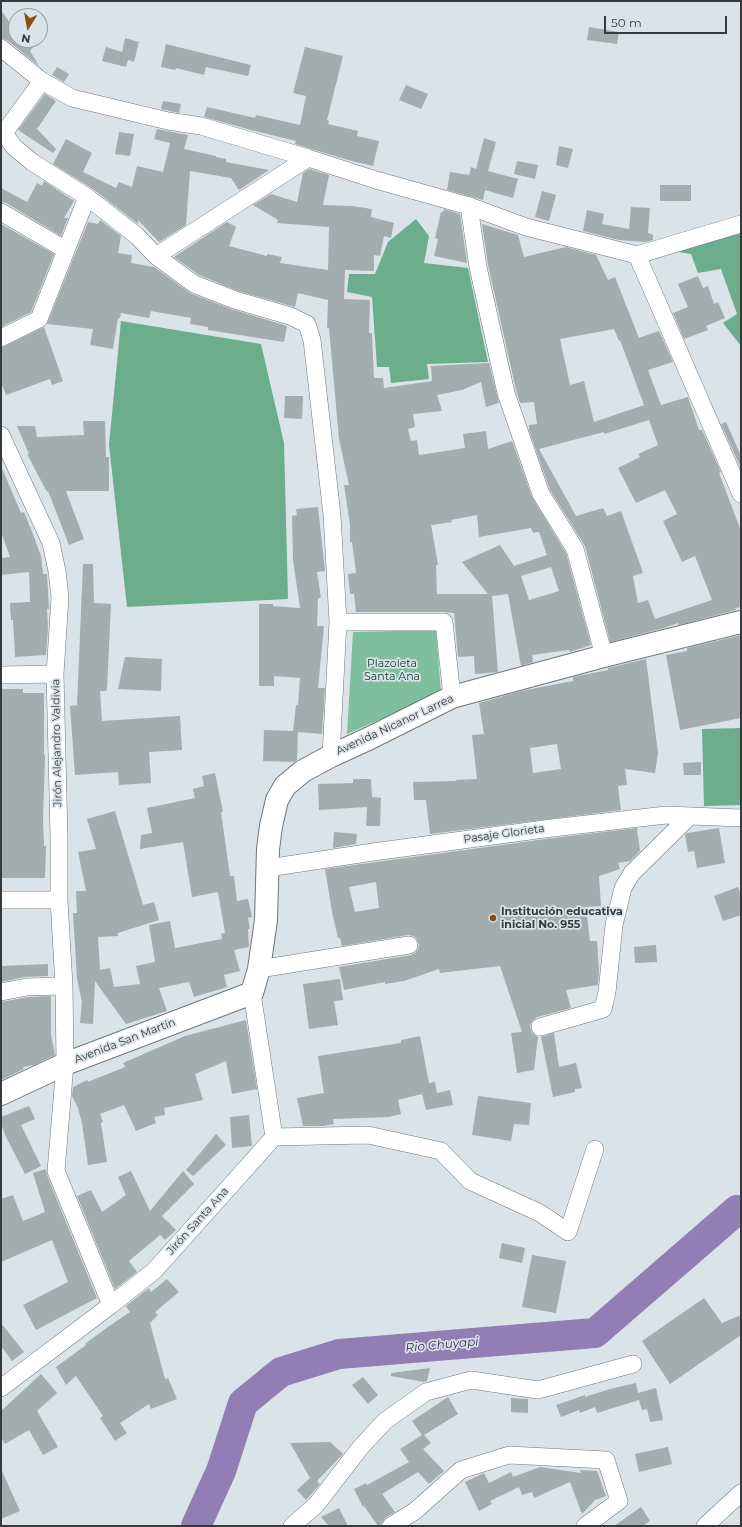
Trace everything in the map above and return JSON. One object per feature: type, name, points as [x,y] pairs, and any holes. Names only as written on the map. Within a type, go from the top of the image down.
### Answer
[{"type":"main road","name":"Avenida Nicanor Larrea","points":[[252,993],[259,969],[266,920],[271,826],[277,800],[285,786],[303,771],[452,697],[604,656],[741,622]]},
{"type":"main road","name":"Avenida San Martín","points":[[1,1094],[65,1064],[252,993]]},
{"type":"street","points":[[1,48],[42,81],[72,98],[168,121],[201,126],[376,180],[469,206],[526,227],[637,255],[741,224]]},
{"type":"street","points":[[42,81],[3,131],[14,147],[32,162],[87,197],[137,236],[156,256],[194,284],[235,300],[290,316],[307,324],[312,340],[332,515],[338,622],[331,756]]},
{"type":"street","points":[[156,256],[308,158]]},
{"type":"street","points":[[1,338],[39,319],[87,197]]},
{"type":"street","points":[[469,206],[478,267],[506,393],[540,494],[575,549],[604,656]]},
{"type":"street","points":[[1,212],[66,250]]},
{"type":"street","points":[[637,255],[741,494]]},
{"type":"street","name":"Jirón Alejandro Valdivia","points":[[1,435],[51,543],[60,597],[56,674],[59,900],[64,986],[65,1064],[56,1171],[111,1305]]},
{"type":"street","points":[[338,622],[444,622],[452,697]]},
{"type":"street","points":[[1,675],[56,674]]},
{"type":"street","name":"Pasaje Glorieta","points":[[268,868],[552,828],[666,815],[741,818]]},
{"type":"street","points":[[540,1027],[603,1009],[607,992],[614,925],[624,888],[632,874],[690,816]]},
{"type":"street","points":[[1,900],[59,900]]},
{"type":"street","points":[[259,969],[409,945]]},
{"type":"street","points":[[1,992],[27,987],[64,986]]},
{"type":"street","points":[[252,993],[274,1138],[368,1135],[440,1151],[470,1181],[540,1213],[568,1232],[595,1149]]},
{"type":"street","name":"Jirón Santa Ana","points":[[1,1388],[154,1271],[274,1138]]},
{"type":"street","points":[[292,1526],[316,1505],[360,1448],[385,1421],[426,1392],[471,1380],[538,1390],[633,1364]]},
{"type":"street","points":[[391,1526],[415,1511],[461,1470],[509,1455],[606,1460],[619,1501],[585,1526]]},
{"type":"street","points":[[705,1526],[741,1493]]},
{"type":"green space","points":[[416,219],[429,236],[424,263],[468,268],[488,362],[427,364],[429,379],[391,383],[389,367],[377,367],[372,297],[347,292],[349,274],[375,274],[388,242]]},
{"type":"green space","points":[[741,230],[741,346],[723,323],[737,314],[721,269],[698,273],[691,254],[672,251]]},
{"type":"green space","points":[[121,321],[261,344],[284,443],[288,599],[127,607],[109,445]]},
{"type":"green space","name":"Plazoleta Santa Ana","points":[[436,630],[441,693],[347,734],[353,632]]},
{"type":"green space","points":[[741,728],[741,805],[704,806],[702,729]]},
{"type":"building","points":[[1,10],[8,20],[8,41],[1,38]]},
{"type":"building","points":[[589,27],[619,32],[617,44],[587,40]]},
{"type":"building","points":[[125,38],[139,42],[134,62],[128,60],[126,67],[102,61],[106,47],[122,52]]},
{"type":"building","points":[[166,44],[251,65],[248,76],[206,67],[204,75],[176,68],[175,70],[161,67]]},
{"type":"building","points":[[305,47],[343,56],[327,120],[329,121],[328,124],[358,131],[357,136],[379,141],[373,166],[295,144],[296,141],[204,117],[207,107],[255,118],[256,115],[300,125],[306,96],[293,93]]},
{"type":"building","points":[[17,48],[32,48],[30,51],[39,66]]},
{"type":"building","points":[[57,67],[69,74],[64,82],[52,75]]},
{"type":"building","points":[[406,85],[428,94],[421,109],[399,100]]},
{"type":"building","points":[[45,94],[56,101],[37,129],[56,149],[53,153],[18,130]]},
{"type":"building","points":[[163,101],[181,104],[179,113],[161,109]]},
{"type":"building","points":[[157,129],[188,135],[184,149],[226,159],[226,162],[269,170],[239,190],[231,178],[190,171],[186,225],[159,242],[138,220],[138,224],[93,189],[53,164],[66,139],[92,153],[83,172],[116,188],[119,182],[132,187],[137,166],[163,172],[170,143],[154,139]]},
{"type":"building","points":[[119,132],[134,134],[130,156],[115,154]]},
{"type":"building","points":[[484,138],[496,142],[488,171],[518,179],[513,198],[485,190],[483,200],[447,190],[450,172],[469,175],[471,167],[476,169]]},
{"type":"building","points":[[559,146],[573,149],[568,168],[556,165]]},
{"type":"building","points":[[517,161],[538,165],[535,179],[514,174]]},
{"type":"building","points":[[309,169],[329,175],[323,205],[352,206],[372,209],[371,217],[394,223],[391,238],[384,236],[380,256],[374,255],[374,271],[345,270],[344,299],[370,300],[369,333],[372,333],[374,378],[383,378],[384,388],[432,381],[431,366],[489,363],[499,403],[486,407],[481,382],[462,390],[437,395],[442,411],[413,414],[415,427],[408,429],[411,441],[417,440],[419,455],[465,448],[463,434],[486,431],[488,449],[512,441],[532,497],[566,553],[591,645],[570,652],[569,650],[532,655],[533,662],[521,666],[508,594],[492,596],[498,672],[475,674],[474,656],[458,657],[454,613],[356,612],[354,594],[350,594],[348,574],[356,573],[352,542],[350,542],[350,525],[344,485],[349,485],[339,439],[329,328],[327,328],[328,300],[298,293],[295,307],[238,291],[199,275],[174,257],[227,222],[236,227],[229,246],[267,256],[267,254],[282,257],[280,263],[328,270],[329,227],[277,223],[278,220],[253,205],[271,194],[297,202],[303,173]],"holes":[[[477,515],[479,537],[531,528],[533,533],[539,532],[547,555],[514,566],[500,545],[462,562],[488,594],[437,594],[436,565],[438,565],[431,524],[452,522],[451,520]],[[551,567],[559,591],[529,600],[521,576]]]},
{"type":"building","points":[[44,181],[74,201],[64,218],[68,218],[61,236],[6,203],[1,202],[1,188],[27,202],[37,183],[42,186]]},
{"type":"building","points":[[660,185],[691,185],[691,201],[660,201]]},
{"type":"building","points":[[542,191],[556,195],[549,221],[535,217]]},
{"type":"building","points":[[631,207],[650,208],[648,233],[653,235],[653,240],[646,242],[619,240],[583,231],[587,210],[604,214],[602,224],[629,229]]},
{"type":"building","points":[[444,209],[460,214],[467,263],[434,256],[438,239],[435,238],[441,212],[443,212]]},
{"type":"building","points":[[100,220],[121,236],[118,253],[132,255],[131,263],[154,267],[190,293],[231,309],[287,326],[284,342],[208,330],[208,327],[190,324],[191,318],[151,311],[149,318],[121,313],[120,318],[118,318],[113,349],[90,345],[93,329],[47,324],[88,222],[98,224]]},
{"type":"building","points":[[1,224],[54,254],[31,312],[1,327]]},
{"type":"building","points":[[482,224],[518,235],[524,257],[566,247],[596,255],[608,280],[615,277],[639,338],[659,331],[673,362],[648,370],[661,405],[688,397],[699,430],[702,430],[721,472],[719,473],[741,531],[741,607],[735,608],[736,610],[679,625],[678,623],[610,642],[585,546],[550,490],[529,430],[529,425],[537,424],[534,402],[520,403],[488,265]],"holes":[[[614,329],[619,341],[620,340],[644,405],[594,422],[584,381],[570,385],[560,339]],[[649,420],[658,445],[638,454],[640,457],[618,468],[636,503],[665,490],[677,514],[663,521],[682,562],[695,556],[712,600],[655,619],[648,600],[638,603],[633,576],[643,573],[621,511],[607,516],[603,508],[576,516],[539,449],[604,432],[604,434]]]},
{"type":"building","points":[[698,276],[703,288],[708,286],[714,304],[718,302],[725,318],[706,326],[708,330],[684,339],[673,313],[688,307],[678,284]]},
{"type":"building","points":[[44,327],[63,381],[52,385],[50,379],[6,395],[1,382],[1,348]]},
{"type":"building","points":[[285,396],[303,396],[302,419],[284,418]]},
{"type":"building","points":[[83,421],[105,421],[106,457],[109,457],[109,491],[66,491],[84,539],[69,545],[48,491],[47,492],[27,454],[29,454],[17,426],[35,426],[37,437],[84,435]]},
{"type":"building","points":[[726,422],[741,456],[740,466],[721,424]]},
{"type":"building","points":[[1,466],[21,513],[24,512],[31,529],[41,556],[43,574],[47,574],[49,609],[47,609],[48,628],[46,655],[15,657],[13,620],[11,620],[10,603],[30,602],[29,572],[1,575],[1,558],[10,557],[1,532]]},
{"type":"building","points":[[318,507],[325,571],[317,572],[321,598],[318,598],[317,626],[324,626],[318,688],[325,688],[322,734],[298,732],[297,760],[294,762],[263,761],[264,730],[293,731],[296,705],[298,705],[300,678],[274,676],[274,686],[259,686],[259,604],[273,604],[273,606],[300,608],[293,560],[292,516],[297,515],[296,509]]},
{"type":"building","points":[[83,564],[93,564],[94,603],[111,604],[107,688],[106,691],[100,691],[102,721],[180,716],[182,750],[149,752],[151,783],[119,785],[118,772],[75,775],[70,706],[77,705]]},
{"type":"building","points":[[741,635],[741,718],[680,730],[666,655],[687,651],[687,648]]},
{"type":"building","points":[[125,657],[162,659],[161,691],[118,689]]},
{"type":"building","points":[[646,659],[658,753],[655,773],[625,769],[627,785],[618,786],[621,810],[430,834],[426,800],[414,800],[413,782],[477,779],[472,735],[484,734],[479,703],[521,691],[573,681],[573,677],[608,670],[608,668]],"holes":[[[557,744],[561,769],[533,773],[530,748]]]},
{"type":"building","points":[[1,689],[23,689],[23,693],[44,693],[45,755],[43,821],[44,846],[46,846],[45,878],[1,878]]},
{"type":"building","points":[[701,762],[701,775],[684,775],[683,763]]},
{"type":"building","points":[[215,773],[223,812],[221,812],[230,876],[234,876],[237,901],[248,899],[252,917],[248,918],[250,929],[248,929],[249,947],[234,950],[240,971],[224,975],[227,987],[194,997],[189,982],[159,988],[167,1011],[126,1024],[95,981],[93,1024],[80,1023],[82,1002],[77,979],[73,913],[77,913],[76,891],[86,891],[78,852],[96,849],[87,819],[115,811],[143,905],[154,902],[159,920],[118,933],[118,936],[98,937],[100,970],[110,968],[114,987],[140,984],[136,966],[155,962],[149,925],[170,921],[175,948],[222,939],[221,934],[225,933],[218,892],[192,897],[183,842],[140,849],[141,835],[152,833],[147,808],[195,798],[193,789],[204,786],[202,776]]},
{"type":"building","points":[[353,779],[371,779],[372,797],[381,798],[380,826],[366,826],[367,807],[319,810],[318,784],[353,783]]},
{"type":"building","points":[[637,828],[640,851],[630,861],[618,863],[620,869],[599,876],[601,906],[586,907],[590,941],[597,941],[599,970],[598,985],[566,990],[571,1008],[537,1017],[533,1020],[530,1025],[531,1030],[533,1034],[538,1037],[534,1070],[517,1073],[511,1033],[522,1032],[500,966],[440,973],[439,969],[404,981],[385,984],[385,982],[344,990],[339,967],[411,955],[418,949],[419,944],[416,938],[408,935],[342,946],[340,938],[338,938],[332,912],[325,869]],"holes":[[[376,882],[379,908],[355,912],[349,887]]]},
{"type":"building","points":[[719,828],[725,863],[697,868],[694,851],[688,852],[685,835],[687,833]]},
{"type":"building","points":[[334,832],[357,834],[356,844],[333,848]]},
{"type":"building","points":[[738,887],[741,895],[741,915],[723,921],[714,896]]},
{"type":"building","points":[[656,945],[657,962],[635,963],[634,947]]},
{"type":"building","points":[[48,964],[48,976],[25,977],[1,982],[1,966]]},
{"type":"building","points":[[340,979],[343,1000],[334,1001],[338,1025],[309,1029],[303,984]]},
{"type":"building","points":[[51,996],[51,1035],[55,1055],[34,1065],[23,1067],[24,1069],[1,1080],[1,1002],[28,997]]},
{"type":"building","points":[[246,1020],[257,1089],[232,1094],[226,1061],[195,1074],[203,1100],[164,1108],[165,1115],[154,1117],[156,1123],[136,1131],[124,1105],[100,1114],[103,1122],[101,1123],[107,1162],[88,1165],[82,1123],[78,1108],[72,1096],[73,1087],[87,1080],[88,1082],[125,1067],[123,1063],[185,1036]]},
{"type":"building","points":[[554,1033],[559,1067],[576,1063],[582,1088],[575,1089],[575,1092],[553,1097],[541,1037]]},
{"type":"building","points":[[420,1036],[429,1083],[435,1082],[437,1093],[450,1090],[453,1105],[426,1110],[422,1094],[398,1100],[401,1114],[389,1117],[333,1119],[334,1124],[323,1126],[303,1126],[297,1098],[324,1093],[318,1056],[401,1043],[401,1040]]},
{"type":"building","points":[[478,1096],[531,1103],[529,1125],[514,1124],[511,1141],[472,1135]]},
{"type":"building","points":[[29,1106],[35,1119],[21,1125],[41,1166],[25,1174],[5,1135],[1,1123],[1,1117]]},
{"type":"building","points":[[249,1115],[252,1146],[232,1148],[230,1117]]},
{"type":"building","points":[[216,1134],[226,1145],[193,1176],[186,1170]]},
{"type":"building","points":[[46,1169],[47,1175],[97,1298],[36,1330],[23,1305],[68,1282],[52,1240],[1,1262],[1,1199],[13,1195],[23,1221],[45,1212],[33,1173]]},
{"type":"building","points":[[131,1171],[150,1211],[183,1171],[194,1184],[162,1216],[176,1230],[165,1240],[160,1235],[129,1261],[137,1272],[115,1289],[77,1196],[91,1190],[102,1212],[126,1195],[118,1177]]},
{"type":"building","points":[[502,1243],[525,1248],[522,1263],[499,1258]]},
{"type":"building","points":[[532,1255],[566,1261],[556,1313],[522,1307]]},
{"type":"building","points":[[167,1279],[179,1292],[155,1312],[158,1315],[150,1323],[165,1379],[168,1378],[177,1399],[151,1409],[149,1404],[120,1423],[127,1433],[115,1441],[100,1418],[103,1416],[76,1376],[66,1385],[56,1367],[105,1329],[130,1312],[126,1306],[149,1288],[151,1292]]},
{"type":"building","points":[[704,1298],[722,1323],[741,1315],[741,1335],[670,1384],[642,1341]]},
{"type":"building","points":[[1,1323],[24,1352],[12,1361],[1,1346]]},
{"type":"building","points":[[430,1368],[427,1381],[424,1382],[391,1376],[391,1373]]},
{"type":"building","points":[[41,1374],[57,1393],[37,1411],[58,1447],[43,1455],[29,1430],[5,1444],[1,1437],[1,1411]]},
{"type":"building","points":[[363,1377],[378,1395],[368,1404],[352,1385]]},
{"type":"building","points":[[636,1383],[638,1393],[656,1388],[663,1420],[650,1422],[647,1409],[642,1410],[639,1400],[597,1413],[595,1407],[580,1413],[579,1410],[561,1417],[556,1405],[585,1395],[585,1397]]},
{"type":"building","points":[[448,1397],[458,1414],[424,1435],[431,1443],[423,1449],[444,1471],[429,1484],[418,1472],[382,1494],[395,1512],[385,1518],[381,1526],[378,1526],[364,1506],[363,1507],[354,1489],[366,1483],[367,1485],[409,1462],[400,1449],[422,1435],[412,1421]]},
{"type":"building","points":[[511,1398],[528,1399],[528,1413],[511,1412]]},
{"type":"building","points":[[330,1442],[343,1454],[317,1481],[320,1484],[306,1500],[297,1490],[310,1478],[290,1443]]},
{"type":"building","points":[[668,1447],[672,1464],[639,1472],[635,1454]]},
{"type":"building","points":[[540,1467],[581,1473],[580,1470],[597,1471],[606,1496],[595,1500],[582,1514],[570,1482],[534,1498],[532,1492],[522,1495],[519,1487],[490,1501],[492,1504],[479,1511],[465,1482],[484,1473],[489,1483],[511,1472],[513,1477]]},
{"type":"building","points":[[1,1469],[20,1511],[1,1519]]},
{"type":"building","points":[[641,1507],[650,1521],[643,1526],[614,1526]]},
{"type":"building","points":[[339,1508],[348,1526],[329,1526],[321,1517]]},
{"type":"waterway","name":"Rio Chuyapi","points":[[196,1526],[221,1471],[243,1403],[281,1372],[339,1354],[595,1333],[737,1210],[741,1212]]},
{"type":"place","name":"Institución educativa inicial No. 955","points":[[493,918]]}]
